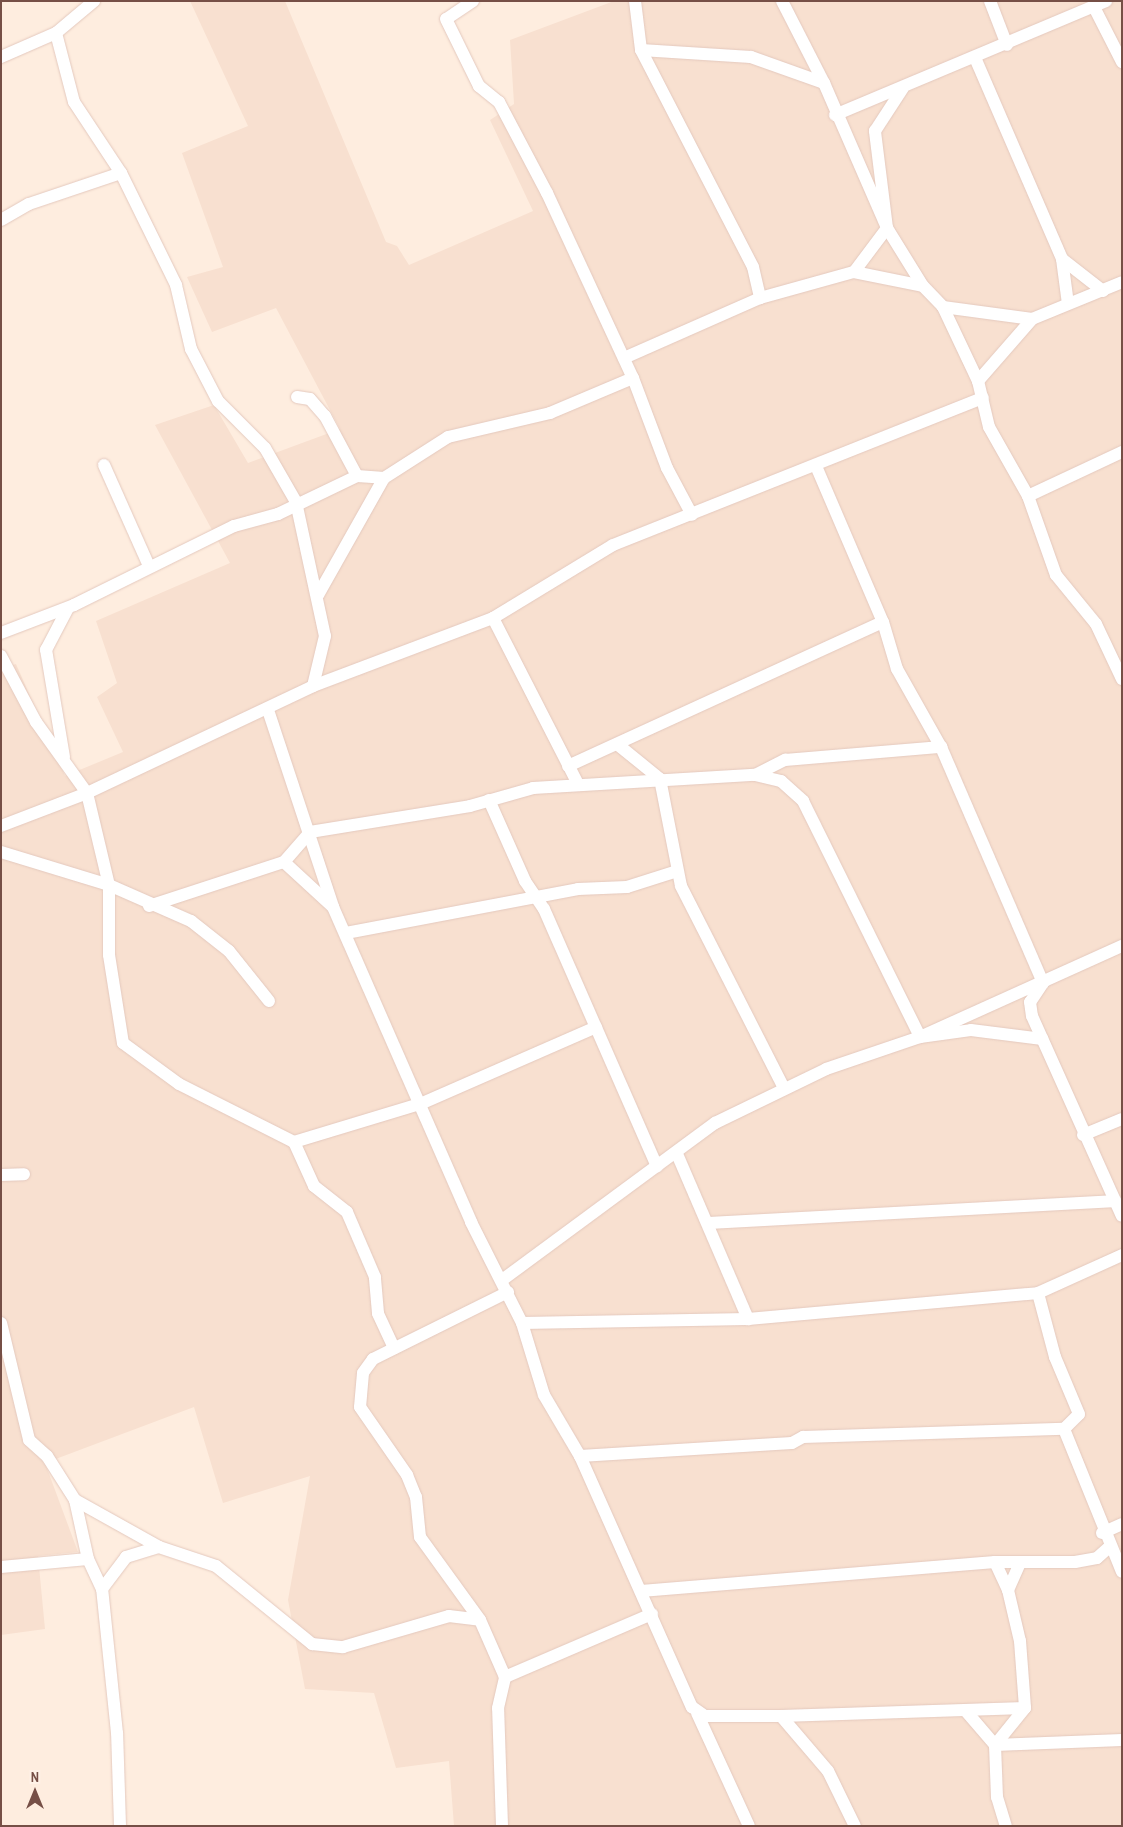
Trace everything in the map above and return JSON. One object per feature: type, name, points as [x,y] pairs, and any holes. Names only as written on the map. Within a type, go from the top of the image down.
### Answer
[{"type":"street","points":[[1,57],[56,33],[94,1]]},
{"type":"street","points":[[473,1],[457,5],[446,19],[479,86],[499,102],[624,358],[633,378],[647,425],[692,515]]},
{"type":"street","points":[[635,1],[641,50],[753,267],[760,298]]},
{"type":"street","points":[[782,1],[824,83],[835,115],[887,228],[922,286],[943,307],[978,381],[989,427],[1028,496],[1056,575],[1096,624],[1120,664],[1122,679]]},
{"type":"street","points":[[990,1],[1007,45]]},
{"type":"street","points":[[835,115],[976,60],[1106,1]]},
{"type":"street","points":[[1094,7],[1122,62]]},
{"type":"street","points":[[56,33],[74,102],[121,173],[176,285],[192,349],[218,401],[265,448],[296,502],[318,595],[325,636],[313,686]]},
{"type":"street","points":[[641,50],[751,57],[824,83]]},
{"type":"street","points":[[976,60],[1062,259],[1068,304]]},
{"type":"street","points":[[854,272],[887,228],[876,131],[903,88]]},
{"type":"street","points":[[1,220],[29,204],[121,173]]},
{"type":"street","points":[[1062,259],[1103,291]]},
{"type":"street","points":[[624,358],[760,298],[854,272],[922,286]]},
{"type":"street","points":[[978,381],[1032,318],[1122,282]]},
{"type":"street","points":[[943,307],[1032,318]]},
{"type":"street","points":[[318,595],[384,478],[448,437],[550,413],[633,378]]},
{"type":"street","points":[[297,397],[310,399],[325,416],[357,476]]},
{"type":"street","points":[[1,826],[87,793],[268,710],[313,686],[494,618],[613,544],[692,515],[983,398]]},
{"type":"street","points":[[1028,496],[1122,452]]},
{"type":"street","points":[[104,465],[149,566]]},
{"type":"street","points":[[816,466],[883,622],[896,669],[941,747],[1043,983]]},
{"type":"street","points":[[1,633],[68,608],[149,566],[234,526],[278,514],[296,502],[357,476],[384,478]]},
{"type":"street","points":[[64,757],[46,650],[68,608]]},
{"type":"street","points":[[494,618],[578,784]]},
{"type":"street","points":[[568,766],[883,622]]},
{"type":"street","points":[[1,656],[36,722],[64,757],[87,793],[109,885],[109,954],[123,1043],[179,1084],[294,1142],[314,1186],[347,1212],[375,1277],[378,1312],[394,1348]]},
{"type":"street","points":[[268,710],[279,754],[310,832],[333,906],[420,1104],[522,1323],[544,1395],[580,1456],[749,1826]]},
{"type":"street","points":[[617,744],[660,779],[677,871],[784,1088]]},
{"type":"street","points":[[755,775],[785,760],[941,747]]},
{"type":"street","points":[[781,781],[785,760]]},
{"type":"street","points":[[149,906],[284,862],[310,832],[490,800],[533,788],[660,779],[755,775],[781,781],[803,801],[920,1038]]},
{"type":"street","points":[[490,800],[596,1027],[657,1166]]},
{"type":"street","points":[[1,852],[109,885],[149,906],[169,909],[210,933],[269,1001]]},
{"type":"street","points":[[284,862],[333,906]]},
{"type":"street","points":[[346,933],[536,899],[578,889],[627,886],[677,871]]},
{"type":"street","points":[[502,1280],[657,1166],[677,1154],[715,1123],[784,1088],[920,1038],[1122,946]]},
{"type":"street","points":[[1043,983],[1030,1002],[1042,1039],[1083,1135],[1122,1216]]},
{"type":"street","points":[[294,1142],[420,1104],[596,1027]]},
{"type":"street","points":[[920,1038],[971,1030],[1042,1039]]},
{"type":"street","points":[[1083,1135],[1122,1119]]},
{"type":"street","points":[[677,1154],[710,1223],[748,1319]]},
{"type":"street","points":[[1,1175],[24,1174]]},
{"type":"street","points":[[710,1223],[1115,1201]]},
{"type":"street","points":[[522,1323],[748,1319],[1038,1293],[1122,1255]]},
{"type":"street","points":[[502,1826],[498,1708],[505,1677],[480,1620],[420,1537],[416,1497],[407,1475],[360,1407],[363,1373],[372,1359],[508,1292]]},
{"type":"street","points":[[580,1456],[792,1444],[803,1437],[1064,1429],[1079,1414],[1055,1356],[1038,1293]]},
{"type":"street","points":[[1,1324],[29,1440],[46,1456],[75,1500],[88,1559],[102,1589],[117,1733],[120,1826]]},
{"type":"street","points":[[1064,1429],[1102,1534],[1122,1572]]},
{"type":"street","points":[[75,1500],[159,1547],[216,1566],[312,1644],[343,1647],[449,1616],[480,1620]]},
{"type":"street","points":[[1102,1534],[1122,1524]]},
{"type":"street","points":[[102,1589],[126,1557],[159,1547]]},
{"type":"street","points":[[641,1591],[995,1562],[1075,1562],[1097,1558],[1108,1548]]},
{"type":"street","points":[[1,1567],[88,1559]]},
{"type":"street","points":[[995,1562],[1008,1590],[1020,1641],[1025,1708],[995,1745]]},
{"type":"street","points":[[1008,1590],[1020,1562]]},
{"type":"street","points":[[505,1677],[652,1614]]},
{"type":"street","points":[[697,1714],[781,1716],[1025,1708]]},
{"type":"street","points":[[965,1710],[995,1745],[997,1797],[1006,1826]]},
{"type":"street","points":[[781,1716],[828,1771],[855,1826]]},
{"type":"street","points":[[995,1745],[1122,1740]]},
{"type":"shaded area","points":[[190,1],[285,1],[386,242],[397,246],[409,265],[533,211],[490,120],[514,104],[510,40],[614,1],[1122,1],[1122,1826],[454,1826],[449,1761],[396,1768],[374,1693],[305,1689],[288,1600],[310,1476],[223,1503],[194,1407],[45,1463],[78,1552],[38,1556],[45,1629],[1,1635],[1,669],[16,664],[65,776],[123,752],[97,697],[117,683],[96,621],[230,563],[155,425],[214,405],[248,463],[340,429],[276,308],[212,332],[187,277],[223,267],[182,153],[248,126]]}]
